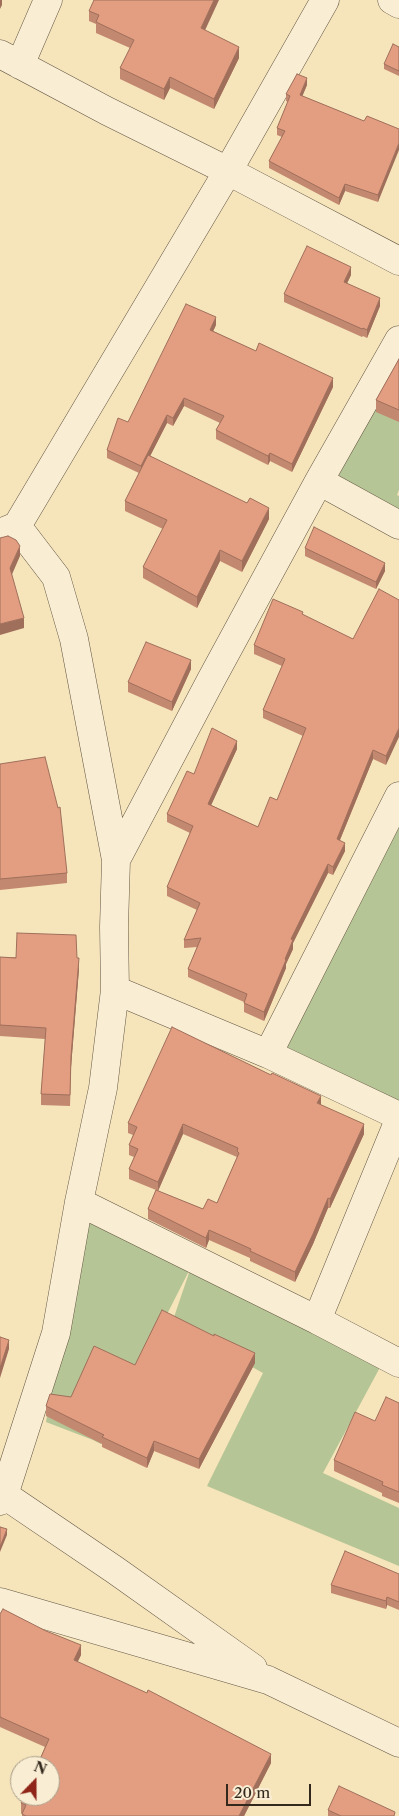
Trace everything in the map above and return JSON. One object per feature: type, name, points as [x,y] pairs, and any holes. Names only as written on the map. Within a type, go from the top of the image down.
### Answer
[{"type":"street","points":[[48,0],[10,59],[107,111],[228,171],[399,260]]},
{"type":"street","points":[[268,1680],[115,1570],[1,1496],[56,1333],[79,1202],[103,1088],[115,990],[116,860],[66,606],[56,577],[8,530],[228,171],[325,0]]},
{"type":"street","points":[[392,0],[399,4]]},
{"type":"street","points":[[116,860],[319,481],[399,340]]},
{"type":"street","points":[[319,481],[399,525]]},
{"type":"street","points":[[268,1054],[399,796]]},
{"type":"street","points":[[115,990],[268,1054],[399,1116]]},
{"type":"street","points":[[317,1320],[399,1120]]},
{"type":"street","points":[[79,1202],[317,1320],[399,1363]]},
{"type":"street","points":[[0,1602],[268,1680],[399,1743]]},
{"type":"green space","points":[[399,351],[399,490],[397,495],[399,496],[399,518],[326,480]]},
{"type":"green space","points":[[399,815],[399,1103],[280,1048]]},
{"type":"green space","points":[[82,1208],[384,1360],[323,1473],[399,1508],[399,1566],[207,1486],[263,1373],[172,1323],[191,1267],[101,1444],[46,1422]]},
{"type":"building","points":[[94,0],[214,0],[201,28],[239,47],[214,99],[170,77],[164,89],[120,68],[134,40],[96,22],[99,15],[89,11]]},
{"type":"building","points":[[393,44],[399,47],[399,71],[384,64]]},
{"type":"building","points":[[297,74],[307,78],[300,95],[364,121],[367,116],[399,129],[399,143],[378,195],[345,184],[339,198],[269,161],[285,131],[277,128],[290,96],[286,94]]},
{"type":"building","points":[[307,246],[351,267],[344,282],[380,298],[367,330],[284,294]]},
{"type":"building","points":[[186,304],[216,317],[210,330],[256,351],[259,343],[333,378],[292,464],[270,453],[268,456],[216,430],[224,416],[184,398],[173,418],[167,415],[141,466],[107,450],[118,418],[128,422]]},
{"type":"building","points":[[399,359],[399,410],[376,400]]},
{"type":"building","points":[[148,455],[247,503],[250,498],[269,508],[242,561],[220,550],[197,597],[143,567],[167,520],[125,501]]},
{"type":"building","points":[[314,527],[385,563],[376,582],[305,548]]},
{"type":"building","points":[[8,536],[16,540],[20,546],[10,568],[24,618],[0,624],[0,538]]},
{"type":"building","points":[[379,589],[399,600],[399,728],[386,756],[373,750],[337,839],[345,843],[333,867],[328,864],[291,939],[293,940],[286,960],[264,1012],[244,1003],[247,994],[188,969],[201,938],[184,940],[200,903],[167,887],[193,826],[167,814],[187,771],[194,774],[212,728],[237,741],[208,804],[258,827],[270,797],[277,800],[306,728],[263,710],[285,659],[254,645],[273,599],[303,612],[302,614],[353,639]]},
{"type":"building","points":[[146,642],[191,660],[172,702],[128,682]]},
{"type":"building","points":[[45,757],[58,808],[60,807],[67,873],[0,879],[0,764]]},
{"type":"building","points":[[17,933],[76,935],[77,958],[79,958],[71,1056],[70,1095],[41,1094],[46,1028],[0,1025],[0,957],[16,958]]},
{"type":"building","points":[[172,1027],[271,1075],[272,1073],[321,1096],[317,1103],[364,1124],[295,1272],[209,1230],[206,1238],[148,1209],[156,1190],[203,1209],[208,1199],[217,1203],[239,1153],[237,1151],[238,1148],[183,1124],[158,1182],[129,1169],[138,1149],[129,1145],[137,1127],[128,1123]]},
{"type":"building","points":[[162,1310],[214,1336],[214,1334],[255,1353],[199,1459],[154,1441],[147,1458],[102,1437],[104,1435],[46,1406],[50,1394],[71,1397],[94,1346],[135,1365]]},
{"type":"building","points":[[0,1337],[9,1340],[0,1368]]},
{"type":"building","points":[[386,1397],[399,1403],[399,1492],[382,1485],[383,1482],[334,1460],[355,1412],[375,1421]]},
{"type":"building","points":[[0,1527],[7,1529],[0,1547]]},
{"type":"building","points":[[345,1551],[399,1574],[399,1602],[387,1597],[386,1601],[331,1585]]},
{"type":"building","points":[[3,1609],[46,1631],[81,1645],[74,1660],[147,1693],[148,1690],[271,1754],[239,1816],[26,1816],[22,1814],[26,1806],[60,1806],[60,1756],[41,1756],[49,1739],[0,1717],[0,1614]]},
{"type":"building","points":[[339,1786],[395,1812],[394,1816],[341,1816],[328,1810]]}]
